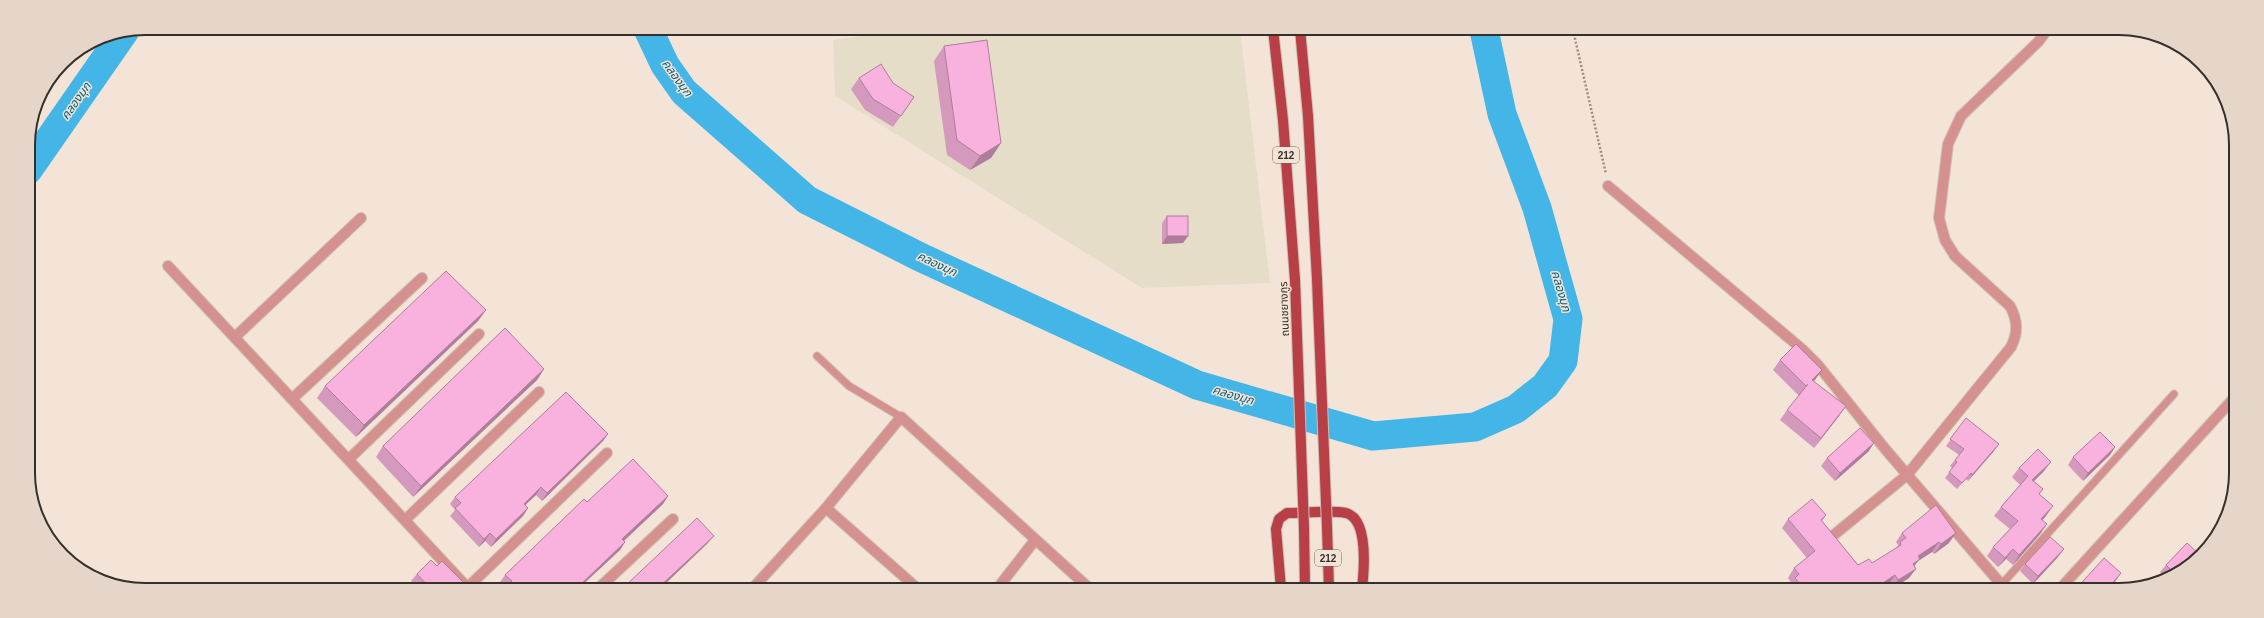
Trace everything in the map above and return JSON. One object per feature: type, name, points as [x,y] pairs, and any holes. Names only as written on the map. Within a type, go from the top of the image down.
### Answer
[{"type":"main road","name":"ถนนชยางกูร","points":[[1274,35],[1283,120],[1295,280],[1305,583]]},
{"type":"main road","name":"212","points":[[1301,35],[1308,116],[1317,279],[1329,583]]},
{"type":"main road","points":[[1280,583],[1276,529],[1279,519],[1287,513],[1346,513],[1356,520],[1363,533],[1362,583]]},
{"type":"street","points":[[1835,534],[1907,475],[2011,348],[2017,335],[2015,314],[2010,306],[1955,256],[1944,240],[1939,218],[1948,144],[1961,116],[2038,42],[2043,35]]},
{"type":"street","points":[[1608,186],[1802,349],[1818,365],[1907,475],[2001,583]]},
{"type":"street","points":[[235,337],[361,218]]},
{"type":"street","points":[[168,266],[463,583]]},
{"type":"street","points":[[292,399],[422,278]]},
{"type":"street","points":[[349,460],[479,334]]},
{"type":"street","points":[[405,520],[539,392]]},
{"type":"street","points":[[2065,583],[2229,403]]},
{"type":"street","points":[[758,583],[826,508],[901,417],[1083,583]]},
{"type":"street","points":[[473,583],[607,453]]},
{"type":"street","points":[[826,508],[912,583]]},
{"type":"street","points":[[604,583],[673,519]]},
{"type":"street","points":[[1001,583],[1035,540]]},
{"type":"lane","points":[[817,356],[849,386],[901,417]]},
{"type":"lane","points":[[2008,583],[2174,394]]},
{"type":"path","points":[[1574,35],[1608,186]]},
{"type":"shaded area","points":[[868,35],[1241,35],[1270,283],[1142,288],[835,96],[833,40]]},
{"type":"building","points":[[987,40],[1001,143],[980,156],[957,140],[944,46]]},
{"type":"building","points":[[881,64],[893,83],[914,97],[901,116],[873,99],[859,78]]},
{"type":"building","points":[[1167,216],[1188,216],[1188,236],[1167,236]]},
{"type":"building","points":[[446,271],[486,310],[364,425],[325,386]]},
{"type":"building","points":[[505,328],[544,369],[421,486],[383,446]]},
{"type":"building","points":[[1796,344],[1822,370],[1812,380],[1846,406],[1821,438],[1787,410],[1808,384],[1806,386],[1780,360]]},
{"type":"building","points":[[566,392],[608,434],[547,493],[541,487],[524,504],[528,508],[496,539],[490,533],[484,539],[455,508],[461,503],[455,497]]},
{"type":"building","points":[[1966,418],[1999,444],[1972,475],[1971,473],[1962,483],[1949,472],[1957,462],[1955,460],[1964,449],[1950,439]]},
{"type":"building","points":[[1860,428],[1874,443],[1840,473],[1827,458]]},
{"type":"building","points":[[2100,432],[2115,447],[2088,473],[2073,457]]},
{"type":"building","points":[[2038,449],[2051,462],[2032,480],[2043,489],[2039,494],[2053,506],[2041,519],[2047,524],[2019,555],[2013,549],[2005,558],[1993,547],[2018,521],[2001,507],[2028,476],[2019,468]]},
{"type":"building","points":[[633,459],[668,496],[622,539],[625,542],[582,583],[510,583],[512,581],[505,575],[584,499],[587,502]]},
{"type":"building","points":[[1812,499],[1826,515],[1821,520],[1858,565],[1869,559],[1872,563],[1901,545],[1900,542],[1906,538],[1902,533],[1936,505],[1956,533],[1941,544],[1939,542],[1918,556],[1920,559],[1913,564],[1916,569],[1898,580],[1895,575],[1883,583],[1799,583],[1795,578],[1799,574],[1794,568],[1815,551],[1788,519]]},
{"type":"building","points":[[697,518],[714,536],[663,583],[628,583]]},
{"type":"building","points":[[2050,537],[2064,549],[2038,576],[2025,564]]},
{"type":"building","points":[[2187,543],[2196,552],[2171,570],[2166,565]]},
{"type":"building","points":[[2104,558],[2121,573],[2113,583],[2081,583]]},
{"type":"building","points":[[431,560],[437,566],[442,561],[464,583],[425,583],[417,574]]},
{"type":"waterway","name":"คลองมุก","points":[[651,35],[665,65],[684,92],[807,200],[920,257],[1197,385],[1373,436],[1475,427],[1516,409],[1545,386],[1563,361],[1568,319],[1537,208],[1502,114],[1485,35]]},
{"type":"waterway","name":"คลองมุก","points":[[35,160],[120,38]]}]
